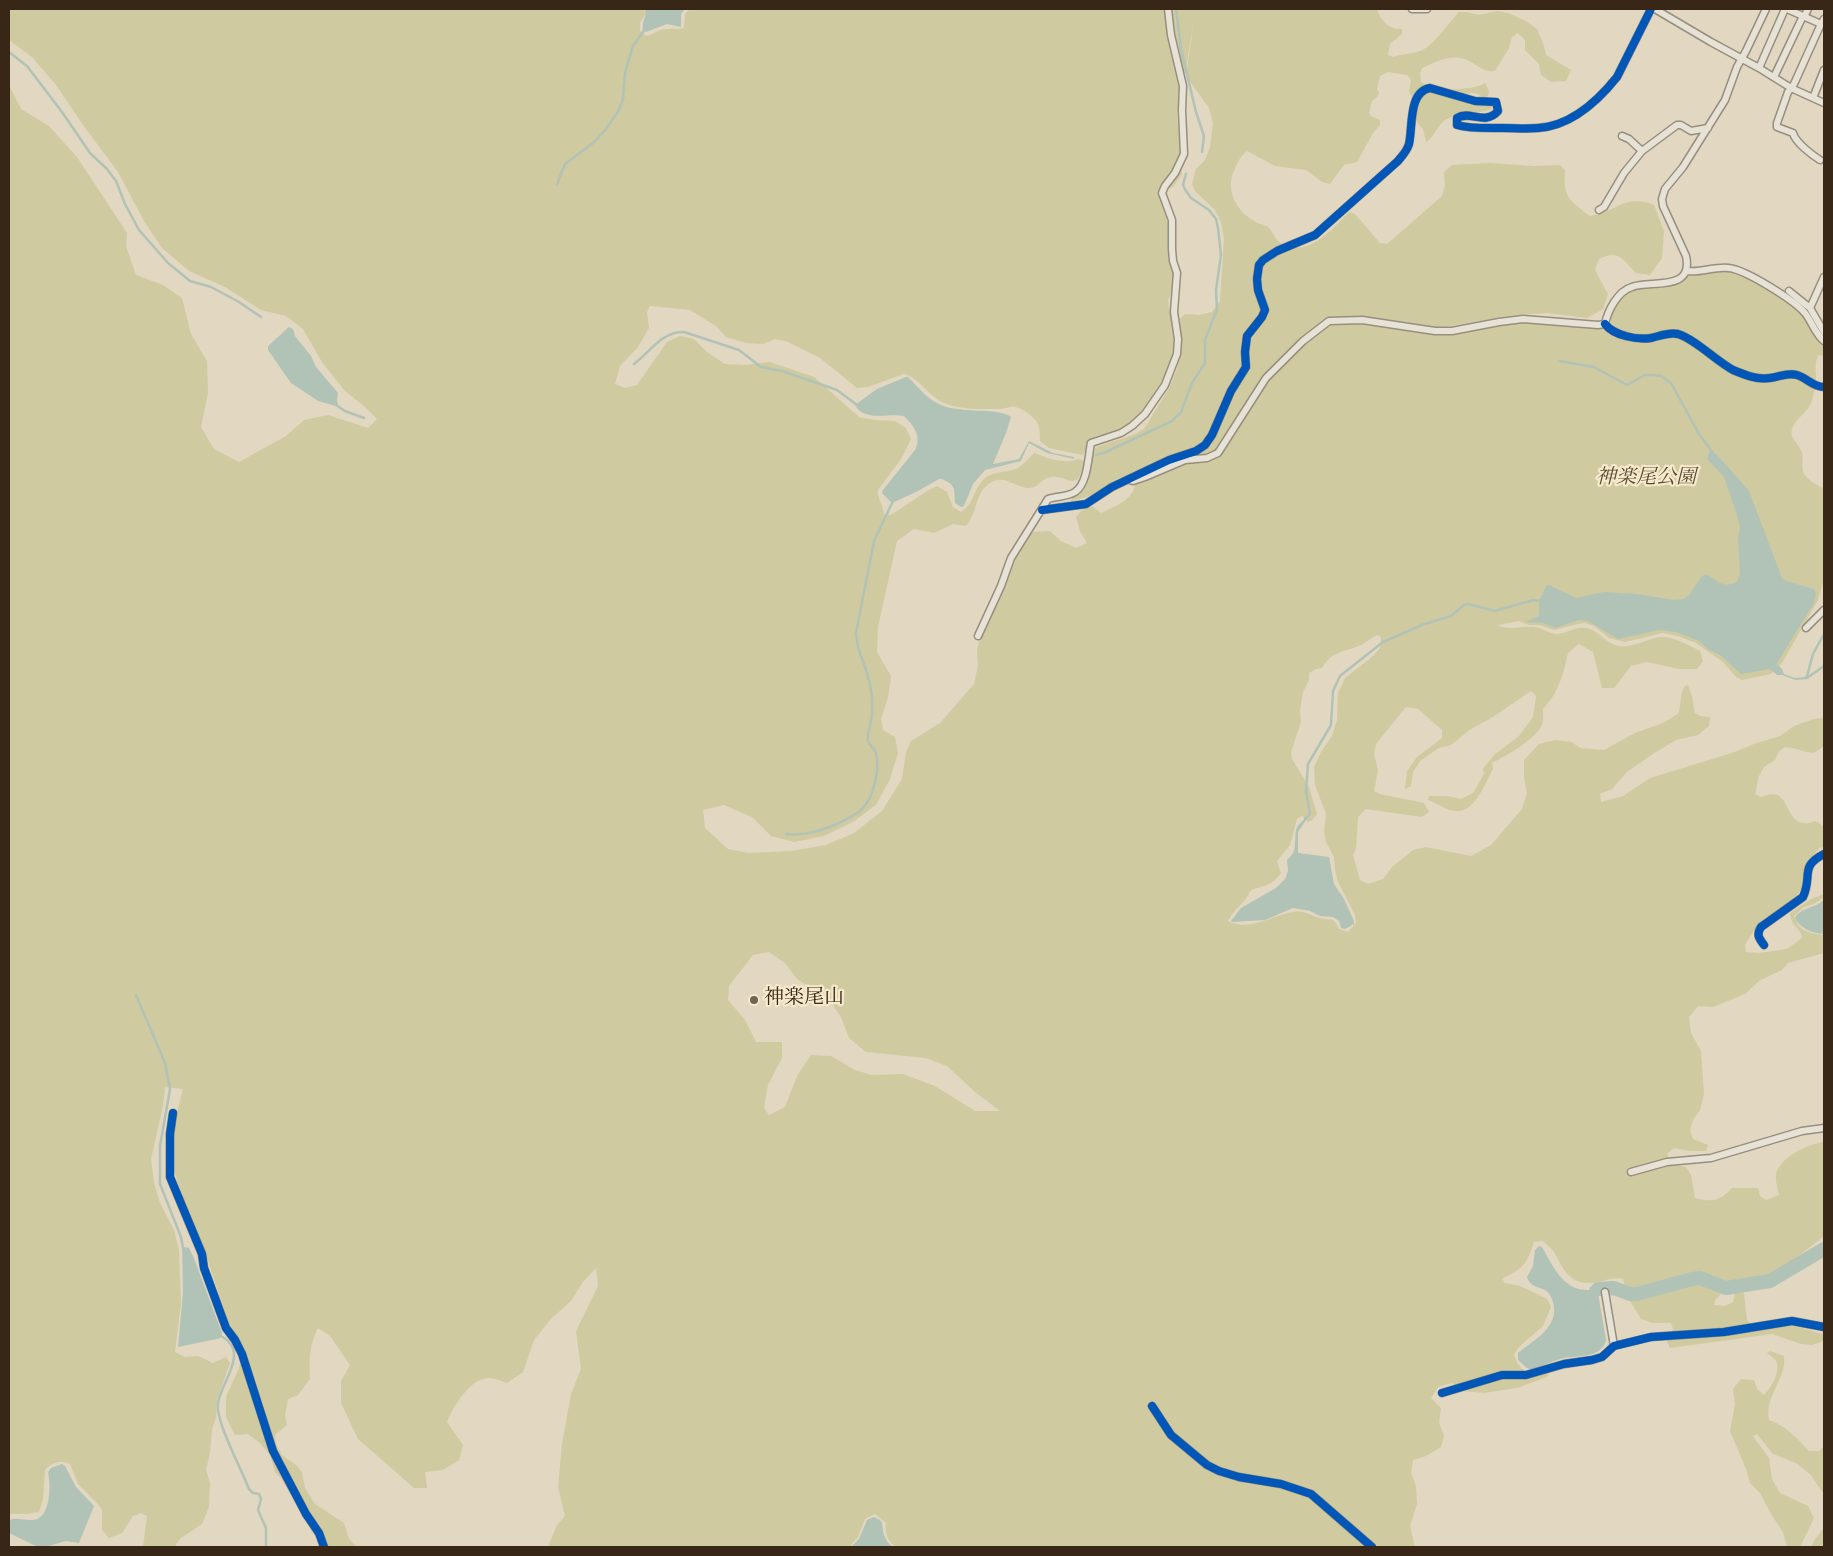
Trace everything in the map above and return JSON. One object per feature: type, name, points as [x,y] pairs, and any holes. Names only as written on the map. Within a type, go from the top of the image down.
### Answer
[{"type":"street","points":[[978,636],[1001,586],[1011,558],[1048,499],[1076,492],[1082,485],[1091,443],[1122,433],[1145,414],[1165,385],[1177,354],[1178,339],[1174,312],[1177,272],[1173,255],[1172,220],[1162,193],[1164,186],[1174,173],[1184,154],[1183,86],[1171,35],[1168,9]]},
{"type":"street","points":[[1412,9],[1426,9]]},
{"type":"street","points":[[1042,510],[1086,504],[1112,487],[1205,445],[1212,435],[1231,390],[1246,367],[1247,336],[1262,317],[1265,310],[1258,290],[1259,265],[1277,251],[1315,235],[1398,161],[1406,152],[1414,106],[1418,95],[1424,89],[1430,88],[1474,102],[1496,102],[1498,111],[1495,114],[1484,118],[1462,115],[1457,118],[1456,125],[1496,128],[1538,128],[1554,125],[1572,118],[1584,110],[1611,85],[1617,77],[1651,9]]},
{"type":"street","points":[[1605,324],[1611,308],[1627,289],[1634,286],[1659,285],[1672,282],[1682,276],[1687,270],[1686,256],[1663,206],[1662,199],[1670,182],[1683,167],[1725,100],[1742,58],[1766,9]]},
{"type":"street","points":[[1759,68],[1787,9],[1803,16],[1823,21],[1791,88],[1777,127],[1793,133],[1794,138],[1820,160]]},
{"type":"street","points":[[1774,77],[1808,9]]},
{"type":"street","points":[[1659,10],[1686,28],[1742,58],[1791,88],[1824,104]]},
{"type":"street","points":[[1813,98],[1824,70]]},
{"type":"street","points":[[1599,210],[1604,207],[1624,173],[1642,151],[1677,126],[1680,125],[1691,131],[1708,128]]},
{"type":"street","points":[[1622,136],[1629,139],[1642,151]]},
{"type":"street","points":[[1687,270],[1694,272],[1728,268],[1747,274],[1799,306],[1824,341]]},
{"type":"street","points":[[1810,308],[1824,277]]},
{"type":"street","points":[[1789,290],[1810,308],[1824,332]]},
{"type":"street","points":[[1127,480],[1133,481],[1185,460],[1207,458],[1218,453],[1266,378],[1299,344],[1329,322],[1362,320],[1435,332],[1517,320],[1605,324],[1615,332],[1643,339],[1677,334],[1686,337],[1732,369],[1747,376],[1772,378],[1784,374],[1795,374],[1817,386],[1824,387]]},
{"type":"street","points":[[1806,628],[1824,610]]},
{"type":"street","points":[[1764,945],[1758,937],[1761,928],[1803,896],[1806,889],[1809,865],[1824,854]]},
{"type":"street","points":[[173,1113],[169,1156],[172,1184],[202,1254],[204,1268],[226,1328],[242,1354],[273,1451],[324,1547]]},
{"type":"street","points":[[1631,1172],[1674,1161],[1711,1158],[1802,1131],[1824,1128]]},
{"type":"street","points":[[1605,1292],[1614,1346]]},
{"type":"street","points":[[1442,1393],[1502,1375],[1526,1375],[1564,1364],[1592,1360],[1602,1357],[1614,1346],[1664,1335],[1724,1332],[1792,1321],[1824,1327]]},
{"type":"street","points":[[1152,1406],[1171,1435],[1207,1465],[1239,1477],[1281,1484],[1311,1494],[1372,1547]]},
{"type":"green space","name":"神楽尾公園","points":[[9,9],[644,9],[645,14],[640,23],[640,31],[647,36],[664,29],[684,28],[685,14],[690,9],[1377,9],[1386,24],[1393,28],[1402,29],[1402,34],[1390,44],[1388,55],[1393,57],[1425,49],[1459,12],[1479,15],[1497,11],[1508,13],[1526,21],[1537,29],[1546,55],[1571,70],[1566,81],[1551,82],[1541,75],[1539,64],[1525,50],[1525,40],[1518,33],[1512,37],[1509,48],[1495,71],[1486,70],[1460,58],[1448,58],[1422,68],[1420,74],[1421,82],[1434,87],[1462,89],[1485,83],[1489,91],[1488,96],[1483,98],[1473,93],[1461,95],[1461,100],[1491,106],[1492,109],[1458,115],[1447,119],[1426,142],[1423,129],[1415,120],[1416,102],[1409,92],[1411,80],[1407,75],[1388,72],[1380,76],[1377,89],[1379,93],[1372,101],[1369,113],[1380,120],[1380,125],[1373,133],[1357,162],[1344,165],[1330,184],[1322,182],[1306,170],[1275,166],[1247,151],[1238,161],[1231,180],[1234,200],[1248,217],[1268,227],[1279,242],[1292,247],[1311,245],[1349,212],[1355,214],[1380,243],[1387,244],[1442,196],[1445,185],[1444,172],[1452,165],[1490,163],[1534,166],[1560,165],[1565,170],[1566,193],[1572,202],[1590,216],[1629,202],[1636,201],[1654,205],[1664,231],[1662,258],[1650,275],[1636,273],[1616,255],[1599,259],[1595,270],[1608,294],[1603,309],[1587,318],[1548,313],[1515,315],[1438,328],[1434,335],[1463,333],[1501,324],[1534,322],[1571,323],[1606,330],[1612,325],[1610,319],[1612,312],[1626,293],[1635,289],[1666,287],[1690,276],[1725,271],[1742,275],[1792,303],[1802,310],[1824,342],[1824,356],[1818,355],[1816,363],[1816,384],[1812,401],[1808,409],[1794,425],[1791,433],[1802,453],[1804,473],[1809,480],[1824,489],[1824,579],[1818,600],[1782,663],[1771,674],[1742,680],[1736,677],[1723,662],[1696,643],[1678,636],[1663,633],[1625,642],[1609,638],[1594,626],[1585,623],[1554,630],[1519,621],[1498,625],[1511,628],[1535,627],[1557,634],[1578,628],[1586,628],[1595,631],[1610,643],[1619,646],[1629,646],[1665,637],[1681,641],[1700,651],[1703,661],[1697,669],[1679,669],[1647,662],[1631,666],[1614,688],[1602,688],[1593,652],[1579,644],[1568,653],[1557,690],[1543,709],[1543,722],[1539,730],[1520,747],[1492,763],[1493,769],[1483,789],[1468,808],[1461,811],[1444,808],[1428,800],[1429,796],[1448,796],[1461,799],[1473,793],[1484,774],[1483,769],[1494,755],[1519,736],[1533,717],[1536,696],[1531,691],[1493,717],[1471,729],[1451,745],[1439,748],[1420,761],[1413,772],[1411,786],[1405,789],[1407,771],[1417,757],[1442,738],[1442,730],[1418,709],[1406,707],[1376,744],[1374,754],[1378,770],[1374,791],[1380,794],[1424,803],[1429,812],[1422,817],[1366,809],[1358,817],[1356,849],[1353,855],[1360,880],[1368,884],[1383,879],[1392,867],[1413,850],[1426,847],[1471,856],[1491,845],[1522,809],[1527,793],[1524,777],[1524,760],[1539,744],[1555,740],[1571,742],[1581,748],[1604,750],[1635,733],[1663,723],[1678,714],[1682,693],[1685,686],[1688,685],[1695,713],[1710,717],[1709,726],[1698,735],[1676,740],[1627,772],[1612,789],[1600,794],[1601,802],[1623,796],[1650,778],[1732,753],[1780,736],[1794,726],[1814,719],[1824,718],[1824,746],[1814,753],[1785,747],[1779,751],[1775,760],[1764,767],[1759,776],[1755,794],[1761,797],[1771,794],[1779,796],[1794,818],[1799,822],[1815,821],[1822,825],[1824,828],[1824,847],[1819,848],[1805,867],[1801,889],[1795,899],[1764,919],[1756,927],[1745,945],[1746,952],[1758,953],[1787,949],[1802,938],[1792,922],[1790,913],[1811,899],[1824,894],[1824,897],[1814,904],[1804,907],[1794,916],[1798,925],[1806,931],[1824,935],[1824,953],[1788,963],[1782,970],[1759,981],[1745,994],[1713,1007],[1698,1006],[1689,1017],[1691,1033],[1701,1051],[1704,1094],[1700,1110],[1693,1120],[1690,1130],[1693,1139],[1708,1145],[1706,1151],[1689,1151],[1674,1148],[1667,1154],[1671,1164],[1686,1167],[1691,1175],[1695,1198],[1715,1200],[1732,1188],[1758,1188],[1760,1196],[1766,1200],[1779,1195],[1776,1174],[1783,1162],[1796,1152],[1810,1145],[1824,1142],[1824,1236],[1776,1274],[1758,1280],[1731,1280],[1715,1300],[1714,1305],[1725,1306],[1733,1302],[1735,1293],[1741,1288],[1744,1293],[1747,1320],[1757,1330],[1792,1326],[1824,1334],[1824,1341],[1812,1345],[1801,1344],[1772,1334],[1670,1348],[1666,1339],[1673,1329],[1671,1323],[1653,1323],[1641,1319],[1628,1298],[1623,1279],[1614,1278],[1589,1283],[1576,1280],[1567,1274],[1554,1252],[1543,1241],[1534,1242],[1529,1256],[1523,1265],[1502,1279],[1505,1283],[1520,1286],[1547,1299],[1551,1307],[1543,1326],[1520,1346],[1514,1354],[1519,1365],[1531,1374],[1551,1369],[1547,1377],[1517,1388],[1484,1393],[1463,1391],[1452,1383],[1438,1387],[1431,1398],[1441,1408],[1439,1422],[1444,1436],[1441,1447],[1426,1456],[1413,1460],[1411,1473],[1416,1486],[1417,1504],[1410,1526],[1415,1547],[896,1547],[887,1536],[886,1523],[875,1514],[865,1519],[858,1537],[849,1547],[548,1547],[557,1525],[565,1516],[558,1487],[562,1444],[571,1394],[581,1369],[576,1331],[598,1286],[596,1268],[583,1282],[571,1301],[551,1319],[534,1340],[523,1372],[507,1383],[489,1378],[480,1380],[462,1395],[447,1422],[463,1445],[459,1460],[443,1470],[425,1472],[427,1488],[414,1488],[358,1439],[341,1403],[341,1381],[350,1365],[330,1336],[318,1328],[310,1353],[310,1379],[298,1395],[288,1399],[285,1415],[287,1425],[275,1435],[276,1444],[282,1455],[302,1472],[305,1488],[315,1504],[344,1523],[349,1539],[357,1547],[323,1547],[281,1478],[275,1472],[270,1455],[260,1443],[248,1434],[235,1435],[226,1417],[226,1397],[245,1349],[228,1322],[205,1252],[183,1199],[174,1170],[173,1129],[183,1089],[165,1087],[163,1106],[151,1159],[154,1183],[160,1203],[174,1230],[179,1250],[181,1303],[175,1352],[185,1357],[198,1356],[213,1363],[226,1357],[230,1363],[217,1400],[216,1418],[212,1429],[206,1470],[210,1483],[209,1507],[202,1524],[181,1538],[176,1547],[143,1547],[147,1516],[141,1513],[133,1516],[122,1533],[109,1538],[102,1530],[102,1510],[78,1484],[70,1464],[60,1462],[51,1465],[45,1470],[43,1499],[39,1512],[9,1514],[9,85],[21,109],[49,126],[77,157],[127,233],[126,246],[136,275],[163,285],[182,298],[191,334],[207,361],[208,393],[201,427],[214,449],[239,462],[286,436],[304,420],[328,415],[368,428],[377,419],[345,391],[322,362],[303,329],[286,316],[261,310],[225,287],[189,271],[162,248],[144,221],[118,172],[56,85],[32,57],[9,40]],"holes":[[[1195,14],[1186,76],[1209,108],[1213,123],[1210,147],[1205,160],[1196,169],[1192,184],[1195,191],[1215,210],[1221,222],[1224,239],[1220,301],[1212,312],[1199,315],[1185,314],[1179,320],[1181,334],[1179,359],[1172,381],[1161,402],[1142,430],[1131,436],[1095,448],[1087,480],[1079,491],[1072,496],[1071,501],[1091,495],[1115,480],[1125,477],[1136,478],[1133,491],[1125,500],[1101,513],[1092,506],[1082,510],[1076,517],[1080,531],[1087,543],[1076,548],[1061,541],[1050,531],[1031,532],[1010,568],[1004,587],[979,642],[977,649],[978,666],[974,684],[940,723],[911,741],[906,752],[902,779],[882,811],[854,833],[826,845],[791,851],[748,853],[728,849],[705,828],[703,810],[724,805],[752,817],[771,836],[794,842],[824,836],[853,822],[876,805],[890,779],[898,753],[895,737],[883,730],[881,719],[888,698],[891,676],[877,652],[878,627],[897,541],[914,529],[934,533],[953,524],[966,526],[970,521],[981,492],[990,483],[1005,480],[1027,488],[1036,486],[1047,478],[1054,477],[1074,481],[1078,478],[1084,461],[1079,459],[1062,461],[1034,453],[1016,469],[986,477],[969,505],[961,512],[953,507],[947,492],[937,486],[891,515],[884,514],[878,490],[901,459],[911,439],[906,428],[895,421],[859,417],[814,377],[770,362],[744,365],[725,364],[707,352],[694,339],[680,336],[667,342],[637,385],[625,388],[615,384],[620,366],[638,347],[649,328],[647,312],[650,306],[690,310],[716,326],[726,337],[746,343],[763,344],[775,339],[788,342],[820,358],[857,388],[868,387],[904,374],[915,379],[941,401],[953,406],[980,409],[1018,408],[1028,413],[1035,420],[1038,424],[1040,441],[1049,448],[1082,455],[1086,451],[1090,440],[1097,436],[1124,430],[1144,409],[1171,364],[1175,342],[1168,301],[1174,284],[1174,272],[1168,258],[1168,224],[1160,195],[1161,191],[1173,187],[1182,174],[1177,114],[1180,79],[1185,75]],[[1377,635],[1381,637],[1380,648],[1372,657],[1345,678],[1338,693],[1337,720],[1332,736],[1314,767],[1315,785],[1326,814],[1324,832],[1326,842],[1334,857],[1338,882],[1355,915],[1356,923],[1348,932],[1339,929],[1335,922],[1331,920],[1304,912],[1285,914],[1253,924],[1244,925],[1228,921],[1251,890],[1271,883],[1281,873],[1277,861],[1290,845],[1297,819],[1302,816],[1308,822],[1317,814],[1309,787],[1292,759],[1291,752],[1301,722],[1300,710],[1303,692],[1309,680],[1309,673],[1322,668],[1335,654],[1363,644]],[[769,952],[785,963],[797,979],[829,999],[841,1017],[849,1038],[866,1052],[926,1058],[947,1066],[975,1092],[1000,1111],[975,1111],[935,1086],[903,1074],[872,1075],[855,1070],[831,1056],[811,1055],[798,1074],[785,1107],[769,1115],[764,1108],[768,1085],[782,1058],[782,1042],[756,1042],[745,1020],[728,1000],[729,986],[753,955]]]},
{"type":"green space","points":[[1770,1351],[1784,1356],[1784,1364],[1772,1395],[1768,1412],[1769,1420],[1786,1429],[1809,1451],[1819,1451],[1824,1446],[1824,1491],[1822,1492],[1811,1475],[1796,1463],[1773,1454],[1757,1434],[1753,1436],[1769,1458],[1772,1479],[1780,1493],[1808,1506],[1814,1518],[1800,1547],[1787,1547],[1783,1532],[1760,1493],[1750,1483],[1730,1431],[1735,1404],[1733,1389],[1741,1379],[1754,1380],[1757,1389],[1764,1395],[1774,1380],[1777,1365],[1776,1361],[1767,1353]]},
{"type":"green space","points":[[1824,1527],[1824,1547],[1811,1547],[1814,1541]]},
{"type":"shaded area","points":[[645,9],[685,9],[681,14],[681,27],[667,24],[646,32],[643,30]]},
{"type":"shaded area","points":[[289,327],[293,329],[295,336],[311,356],[316,367],[338,393],[337,401],[339,407],[318,401],[291,383],[268,350],[268,346]]},
{"type":"shaded area","points":[[906,377],[927,396],[941,405],[949,408],[998,412],[1011,417],[993,464],[1019,459],[1029,441],[1053,453],[1074,457],[1074,459],[1047,453],[1029,443],[1021,461],[985,470],[973,484],[964,506],[961,507],[955,503],[954,489],[951,484],[942,479],[892,503],[882,493],[883,490],[915,450],[918,440],[916,432],[904,416],[871,415],[859,410],[855,405],[877,389]]},
{"type":"shaded area","points":[[1710,450],[1718,456],[1749,491],[1782,578],[1786,581],[1814,589],[1816,594],[1814,603],[1776,666],[1778,665],[1782,669],[1784,674],[1795,678],[1806,677],[1807,679],[1796,680],[1777,675],[1770,669],[1741,674],[1720,655],[1708,649],[1699,641],[1676,632],[1659,630],[1618,639],[1588,621],[1579,620],[1555,628],[1543,623],[1526,622],[1539,616],[1539,601],[1547,585],[1576,598],[1604,592],[1637,594],[1674,600],[1684,599],[1689,595],[1702,576],[1706,574],[1723,584],[1727,585],[1737,582],[1740,573],[1738,537],[1740,527],[1724,477],[1707,459]]},
{"type":"shaded area","points":[[1309,816],[1298,832],[1298,853],[1329,857],[1334,884],[1344,899],[1354,924],[1345,929],[1341,928],[1339,921],[1333,917],[1320,916],[1310,911],[1293,908],[1265,920],[1232,922],[1241,908],[1276,888],[1285,879],[1288,871],[1287,860],[1294,851],[1297,828]]},
{"type":"shaded area","points":[[1824,900],[1824,934],[1808,930],[1796,921],[1795,917],[1798,913]]},
{"type":"shaded area","points":[[182,1243],[184,1247],[189,1248],[193,1256],[222,1333],[220,1338],[217,1339],[178,1347],[183,1293]]},
{"type":"shaded area","points":[[1539,1246],[1542,1247],[1560,1276],[1572,1286],[1589,1290],[1590,1287],[1602,1286],[1602,1291],[1598,1293],[1606,1340],[1599,1351],[1593,1354],[1560,1359],[1533,1370],[1527,1368],[1518,1360],[1518,1353],[1544,1332],[1553,1319],[1554,1311],[1553,1300],[1549,1294],[1532,1284],[1527,1277],[1533,1266],[1535,1250]]},
{"type":"shaded area","points":[[62,1464],[65,1466],[76,1487],[94,1506],[79,1543],[66,1541],[38,1547],[9,1533],[9,1520],[33,1520],[43,1514],[49,1493],[48,1472],[51,1468]]},
{"type":"shaded area","points":[[874,1517],[881,1521],[886,1538],[892,1547],[851,1547],[859,1539],[867,1520]]},
{"type":"waterway","points":[[1176,9],[1181,49],[1196,112],[1204,136],[1202,152]]},
{"type":"waterway","points":[[557,184],[565,164],[593,143],[606,129],[619,110],[623,99],[625,73],[633,46],[645,29]]},
{"type":"waterway","points":[[9,52],[27,66],[90,153],[107,169],[116,181],[125,204],[139,230],[168,263],[190,281],[211,287],[239,302],[261,317]]},
{"type":"waterway","points":[[1096,455],[1172,421],[1181,412],[1192,383],[1205,363],[1205,340],[1217,309],[1216,290],[1221,255],[1216,219],[1209,210],[1191,198],[1186,191],[1183,185],[1186,174]]},
{"type":"waterway","points":[[634,364],[669,335],[684,332],[739,350],[761,367],[782,371],[837,390],[857,405]]},
{"type":"waterway","points":[[1559,361],[1594,367],[1627,385],[1645,375],[1661,376],[1671,383],[1699,434],[1713,453]]},
{"type":"waterway","points":[[336,405],[345,411],[364,418]]},
{"type":"waterway","points":[[786,834],[812,832],[837,824],[861,810],[866,805],[873,791],[877,760],[876,753],[868,738],[872,717],[870,683],[856,633],[874,541],[893,501]]},
{"type":"waterway","points":[[1305,819],[1310,814],[1306,791],[1308,764],[1331,725],[1333,691],[1340,676],[1383,642],[1422,625],[1451,616],[1464,605],[1468,604],[1495,611],[1533,600],[1540,601]]},
{"type":"waterway","points":[[1807,676],[1813,654],[1824,634]]},
{"type":"waterway","points":[[1804,678],[1807,678],[1824,666]]},
{"type":"waterway","points":[[136,995],[165,1063],[170,1089],[160,1146],[160,1184],[181,1237],[183,1248]]},
{"type":"waterway","points":[[1598,1289],[1614,1288],[1630,1294],[1637,1294],[1700,1278],[1726,1288],[1770,1281],[1824,1249]]},
{"type":"waterway","points":[[219,1335],[229,1342],[233,1349],[234,1358],[220,1394],[218,1411],[225,1433],[249,1489],[253,1493],[259,1494],[261,1499],[258,1510],[266,1528],[266,1547]]},
{"type":"cycle path","points":[[1042,510],[1086,504],[1112,487],[1169,460],[1196,451],[1205,445],[1212,435],[1231,391],[1246,367],[1247,336],[1262,317],[1265,310],[1258,290],[1259,265],[1277,251],[1315,235],[1398,161],[1408,146],[1415,103],[1423,91],[1430,88],[1475,101],[1496,102],[1498,111],[1493,115],[1483,118],[1462,116],[1457,118],[1457,125],[1480,128],[1534,128],[1561,123],[1592,104],[1617,77],[1651,9]]},
{"type":"cycle path","points":[[1605,324],[1614,332],[1633,338],[1651,338],[1678,334],[1691,340],[1726,366],[1742,374],[1756,378],[1793,374],[1801,376],[1817,386],[1824,387]]},
{"type":"cycle path","points":[[1764,945],[1759,936],[1761,927],[1803,897],[1809,868],[1816,859],[1824,854]]},
{"type":"cycle path","points":[[173,1113],[170,1134],[170,1177],[202,1254],[204,1268],[226,1328],[242,1354],[273,1451],[306,1514],[319,1533],[324,1547]]},
{"type":"cycle path","points":[[1442,1393],[1502,1375],[1526,1375],[1564,1364],[1592,1360],[1602,1357],[1614,1346],[1651,1337],[1724,1332],[1792,1321],[1824,1327]]},
{"type":"cycle path","points":[[1152,1406],[1171,1435],[1207,1465],[1239,1477],[1281,1484],[1311,1494],[1372,1547]]},
{"type":"place","name":"神楽尾山","points":[[754,1000]]}]
